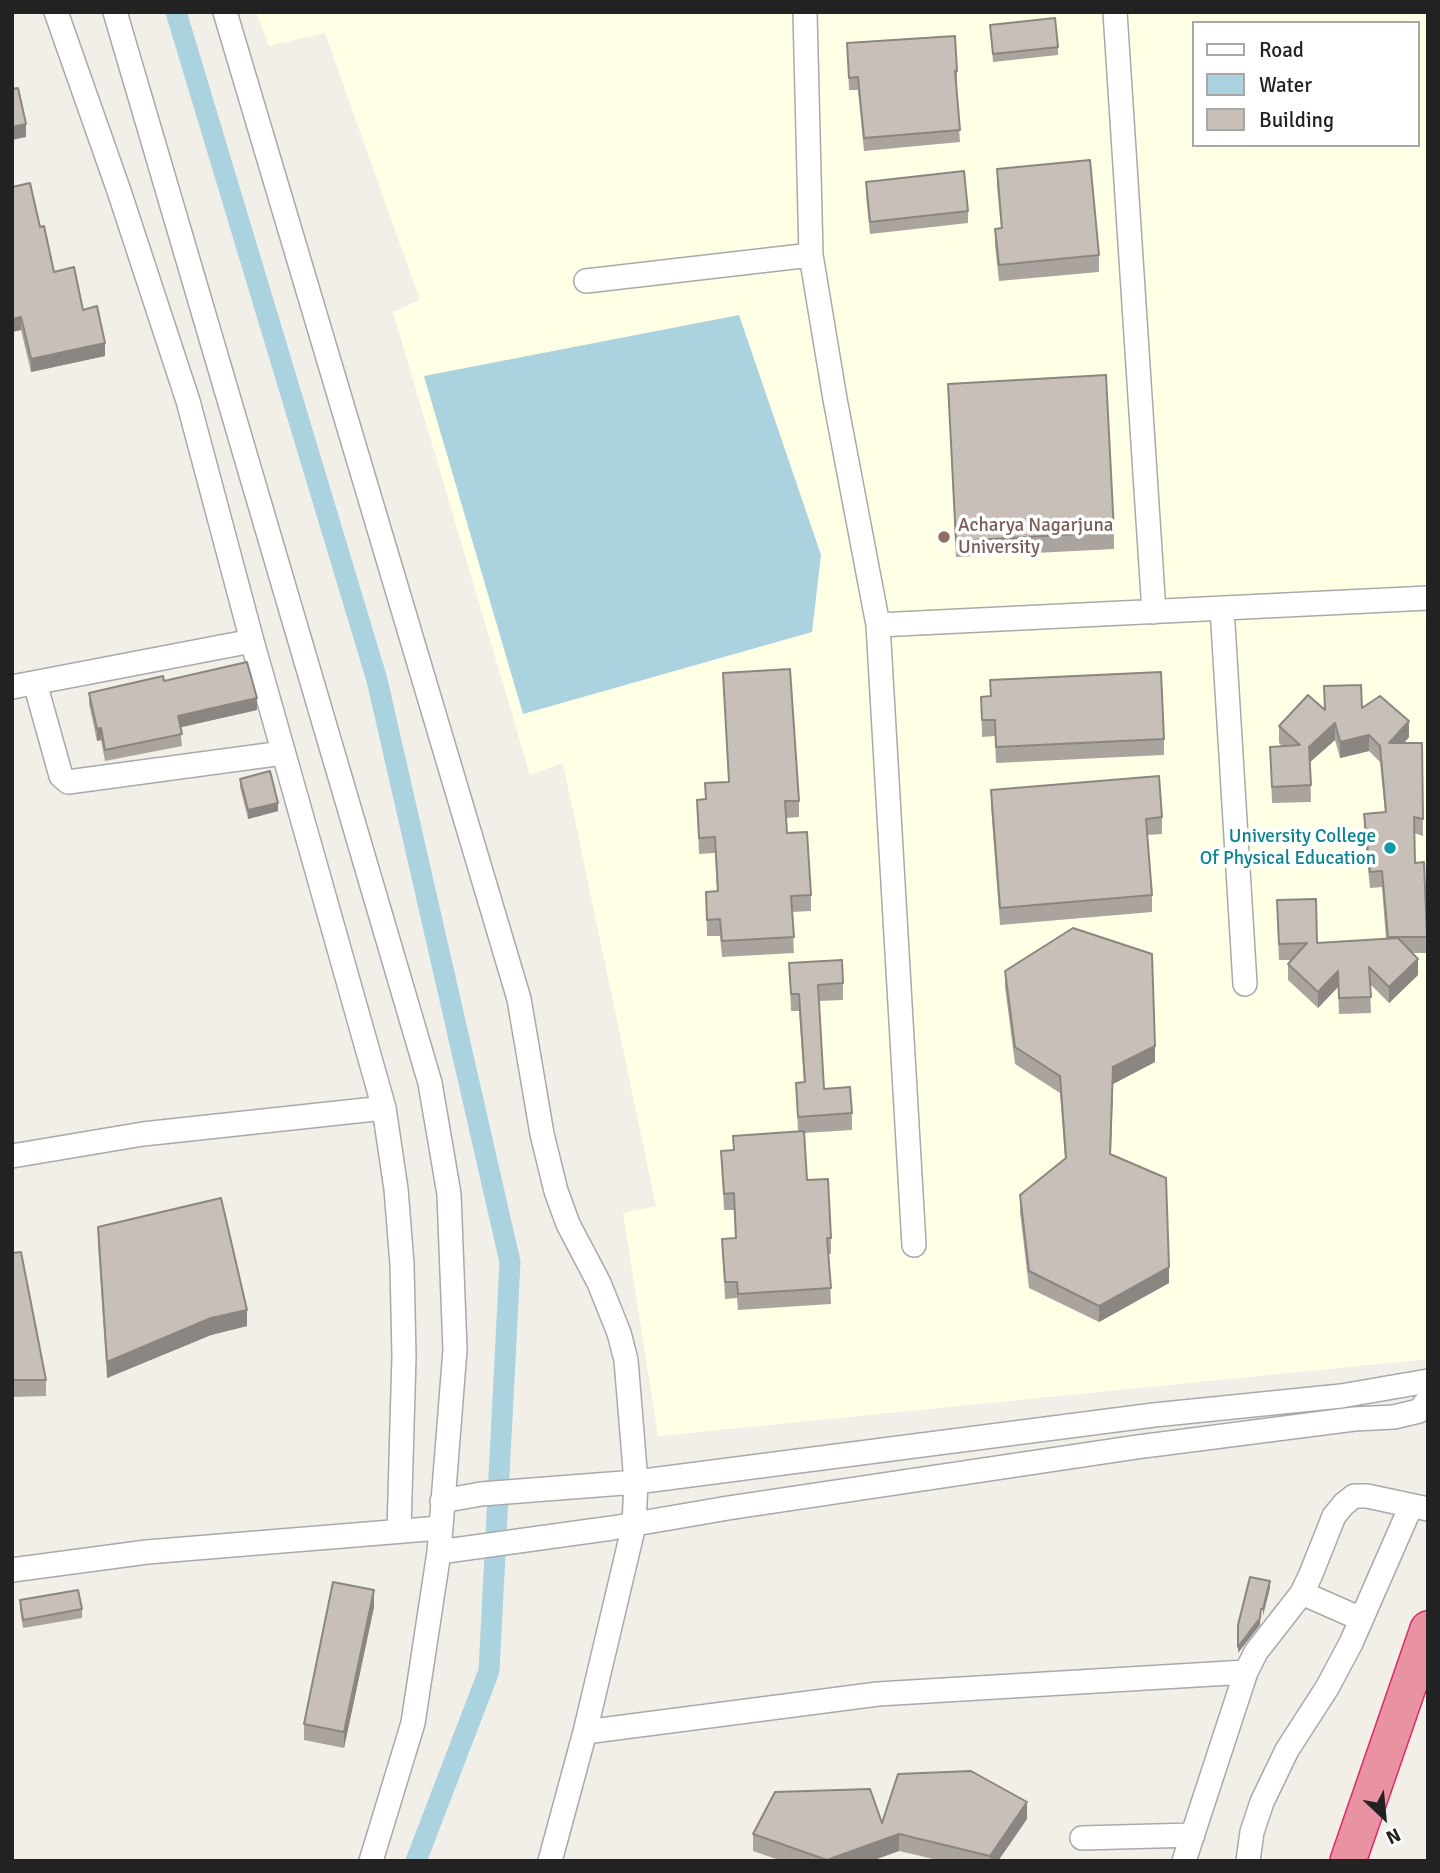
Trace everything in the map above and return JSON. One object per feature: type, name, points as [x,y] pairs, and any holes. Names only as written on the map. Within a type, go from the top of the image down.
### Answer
[{"type":"highway","points":[[1348,1861],[1428,1629]]},
{"type":"street","points":[[56,12],[120,191],[188,401],[283,753],[384,1108],[396,1189],[402,1264],[404,1356],[399,1531]]},
{"type":"street","points":[[115,12],[430,1083],[449,1194],[454,1337],[439,1552],[413,1723],[371,1861]]},
{"type":"street","points":[[225,12],[519,999],[542,1134],[556,1191],[568,1224],[599,1283],[619,1333],[626,1360],[623,1526],[585,1732],[550,1861]]},
{"type":"street","points":[[805,12],[811,256],[878,625],[914,1245]]},
{"type":"street","points":[[1115,12],[1154,611]]},
{"type":"street","points":[[586,281],[811,256]]},
{"type":"street","points":[[878,625],[1428,598]]},
{"type":"street","points":[[1222,608],[1245,984]]},
{"type":"street","points":[[252,641],[24,685],[61,776],[68,782],[283,753]]},
{"type":"street","points":[[12,1156],[143,1134],[384,1108]]},
{"type":"street","points":[[442,1501],[481,1494],[625,1483],[1154,1415],[1340,1396],[1428,1381]]},
{"type":"street","points":[[439,1552],[1124,1449],[1300,1426],[1394,1417],[1419,1411],[1428,1400]]},
{"type":"street","points":[[1184,1861],[1246,1672],[1256,1651],[1301,1593],[1334,1516],[1354,1496],[1367,1496],[1419,1507],[1333,1677],[1287,1751],[1262,1802],[1252,1832],[1248,1861]]},
{"type":"street","points":[[12,1570],[147,1552],[440,1528]]},
{"type":"street","points":[[1301,1593],[1362,1619]]},
{"type":"street","points":[[585,1732],[878,1694],[1246,1672]]},
{"type":"street","points":[[1082,1838],[1193,1835]]},
{"type":"shaded area","name":"Acharya Nagarjuna University","points":[[256,12],[1428,12],[1428,1359],[658,1436],[623,1213],[656,1206],[563,763],[530,775],[393,312],[420,300],[325,33],[269,46]]},
{"type":"water","points":[[739,315],[821,555],[812,632],[523,714],[424,376]]},
{"type":"building","points":[[1055,18],[1058,47],[993,54],[990,25]]},
{"type":"building","points":[[955,36],[960,130],[864,138],[858,77],[849,78],[847,43]]},
{"type":"building","points":[[18,88],[26,124],[12,127],[12,89]]},
{"type":"building","points":[[1090,160],[1099,255],[999,265],[995,229],[1002,228],[997,169]]},
{"type":"building","points":[[964,171],[968,211],[870,222],[866,182]]},
{"type":"building","points":[[30,183],[40,227],[44,226],[54,272],[74,267],[83,310],[97,306],[105,343],[31,359],[21,317],[12,319],[12,187]]},
{"type":"building","points":[[1106,375],[1114,532],[956,541],[948,384]]},
{"type":"building","points":[[247,662],[257,698],[178,716],[182,734],[105,750],[89,693],[163,676],[164,681]]},
{"type":"building","points":[[790,669],[799,801],[785,801],[787,833],[807,832],[811,895],[791,896],[794,937],[722,941],[720,919],[707,920],[706,892],[718,891],[715,837],[699,838],[697,800],[706,799],[705,783],[729,782],[723,673]]},
{"type":"building","points":[[1161,672],[1164,739],[996,747],[995,720],[982,720],[981,697],[991,696],[990,680]]},
{"type":"building","points":[[1361,685],[1362,708],[1380,696],[1409,721],[1389,743],[1422,743],[1423,819],[1414,817],[1415,863],[1424,862],[1427,937],[1388,937],[1382,871],[1370,872],[1364,814],[1386,812],[1380,746],[1369,735],[1340,742],[1335,723],[1309,747],[1311,785],[1272,787],[1270,747],[1300,745],[1279,726],[1308,695],[1325,710],[1324,686]]},
{"type":"building","points":[[270,771],[278,803],[248,810],[240,779]]},
{"type":"building","points":[[1159,776],[1162,817],[1146,819],[1152,895],[1000,908],[991,790]]},
{"type":"building","points":[[1316,899],[1317,943],[1398,938],[1418,959],[1389,987],[1369,967],[1371,997],[1339,998],[1338,971],[1318,992],[1288,964],[1307,943],[1279,944],[1277,900]]},
{"type":"building","points":[[1073,928],[1152,954],[1155,1046],[1113,1067],[1110,1154],[1166,1178],[1169,1267],[1099,1306],[1029,1271],[1020,1195],[1066,1158],[1060,1076],[1015,1047],[1005,971]]},
{"type":"building","points":[[842,960],[843,983],[818,985],[824,1089],[850,1087],[852,1113],[798,1117],[796,1083],[805,1082],[799,994],[791,994],[789,963]]},
{"type":"building","points":[[804,1131],[807,1180],[828,1179],[831,1238],[827,1238],[831,1288],[738,1294],[737,1282],[725,1282],[722,1239],[736,1238],[734,1193],[724,1194],[721,1151],[734,1150],[733,1136]]},
{"type":"building","points":[[221,1198],[247,1310],[211,1318],[107,1362],[98,1227]]},
{"type":"building","points":[[21,1252],[46,1380],[12,1380],[12,1253]]},
{"type":"building","points":[[1250,1577],[1270,1581],[1260,1618],[1238,1647],[1238,1625]]},
{"type":"building","points":[[333,1582],[374,1590],[344,1732],[304,1724]]},
{"type":"building","points":[[78,1590],[82,1609],[23,1620],[20,1600]]},
{"type":"building","points":[[971,1771],[1027,1802],[990,1856],[899,1834],[827,1860],[753,1834],[775,1792],[870,1789],[882,1823],[898,1774]]},
{"type":"waterway","points":[[176,12],[377,680],[510,1262],[489,1671],[416,1861]]},
{"type":"place","name":"Acharya Nagarjuna University","points":[[944,537]]},
{"type":"place","name":"University College Of Physical Education","points":[[1390,848]]}]
